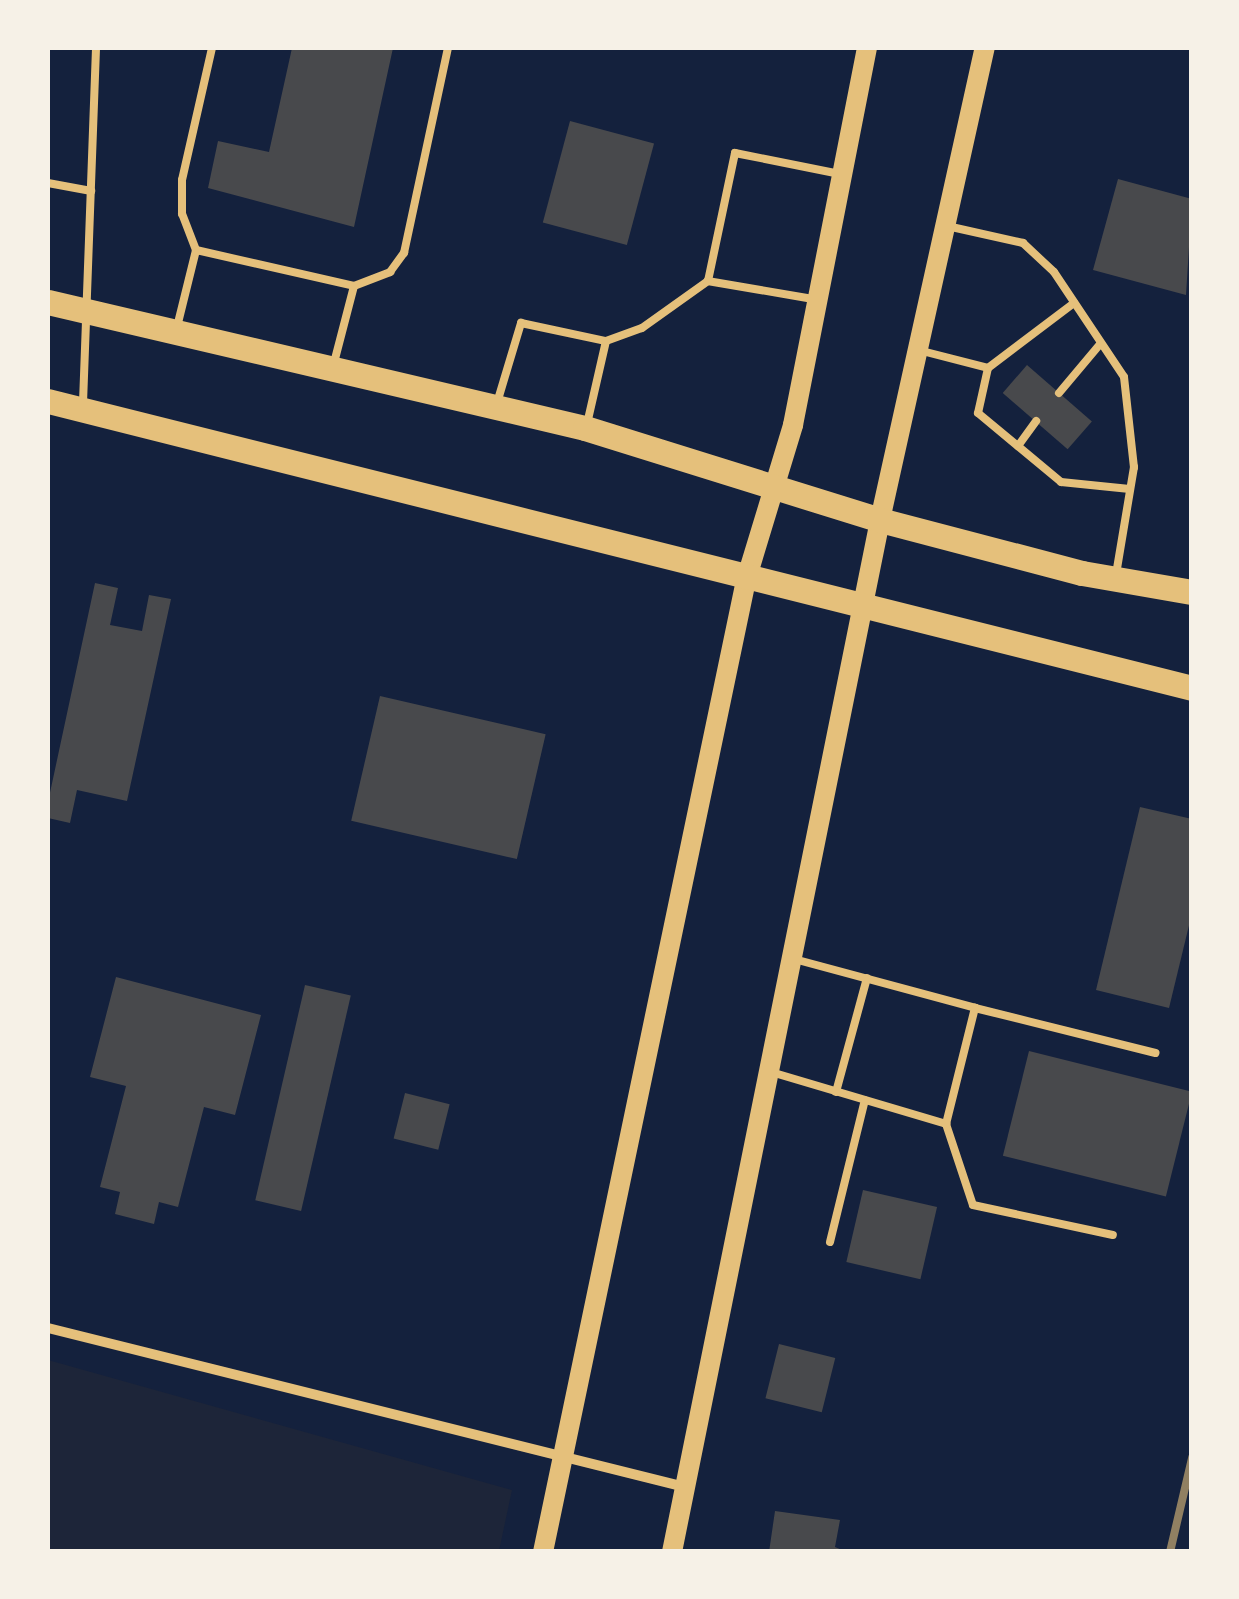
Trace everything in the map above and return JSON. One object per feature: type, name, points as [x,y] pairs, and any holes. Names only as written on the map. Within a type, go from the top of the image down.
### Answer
[{"type":"main road","points":[[543,1552],[746,580],[774,487],[818,300],[867,48]]},
{"type":"main road","points":[[672,1552],[880,520],[985,48]]},
{"type":"main road","points":[[48,302],[586,428],[880,520],[1116,579],[1192,592]]},
{"type":"main road","points":[[48,401],[862,610],[1192,688]]},
{"type":"street","points":[[48,1328],[564,1454],[684,1488]]},
{"type":"lane","points":[[82,409],[96,48]]},
{"type":"lane","points":[[176,330],[196,250],[182,214],[182,180],[212,48]]},
{"type":"lane","points":[[196,250],[354,286],[390,272],[404,252],[448,48]]},
{"type":"lane","points":[[496,407],[521,323],[606,341],[655,320],[708,281],[734,153],[842,175]]},
{"type":"lane","points":[[48,182],[90,192]]},
{"type":"lane","points":[[944,225],[1023,243],[1074,303],[1124,378],[1130,489],[1116,579]]},
{"type":"lane","points":[[708,281],[818,300]]},
{"type":"lane","points":[[332,368],[354,286]]},
{"type":"lane","points":[[1074,303],[988,368],[978,413],[1062,482],[1130,489]]},
{"type":"lane","points":[[586,428],[606,341]]},
{"type":"lane","points":[[1059,393],[1102,343]]},
{"type":"lane","points":[[917,350],[988,368]]},
{"type":"lane","points":[[1018,446],[1036,421]]},
{"type":"lane","points":[[794,959],[1156,1053]]},
{"type":"lane","points":[[836,1092],[866,978]]},
{"type":"lane","points":[[976,1008],[946,1124],[973,1205],[1112,1235]]},
{"type":"lane","points":[[771,1072],[946,1124]]},
{"type":"lane","points":[[830,1242],[865,1100]]},
{"type":"shaded area","points":[[48,1360],[512,1490],[499,1551],[48,1551]]},
{"type":"building","points":[[292,48],[393,48],[354,227],[208,188],[218,141],[269,152]]},
{"type":"building","points":[[570,121],[654,144],[627,245],[543,222]]},
{"type":"building","points":[[1118,179],[1192,199],[1186,295],[1093,270]]},
{"type":"building","points":[[1027,365],[1092,421],[1068,449],[1003,393]]},
{"type":"building","points":[[95,583],[118,588],[110,625],[142,631],[149,595],[171,599],[127,801],[77,790],[70,823],[48,818],[48,802]]},
{"type":"building","points":[[380,696],[546,734],[517,859],[351,821]]},
{"type":"building","points":[[1140,807],[1192,819],[1192,913],[1169,1008],[1096,990]]},
{"type":"building","points":[[116,977],[261,1015],[235,1115],[204,1107],[178,1207],[159,1202],[154,1224],[115,1214],[120,1192],[100,1187],[126,1086],[90,1077]]},
{"type":"building","points":[[305,985],[351,996],[301,1211],[255,1200]]},
{"type":"building","points":[[1029,1051],[1192,1092],[1166,1196],[1003,1156]]},
{"type":"building","points":[[405,1093],[450,1104],[438,1150],[394,1139]]},
{"type":"building","points":[[863,1190],[937,1207],[920,1279],[846,1262]]},
{"type":"building","points":[[779,1344],[835,1358],[822,1412],[765,1398]]},
{"type":"building","points":[[775,1511],[840,1520],[835,1547],[847,1552],[769,1552]]},
{"type":"railway","points":[[1170,1552],[1192,1458]]}]
